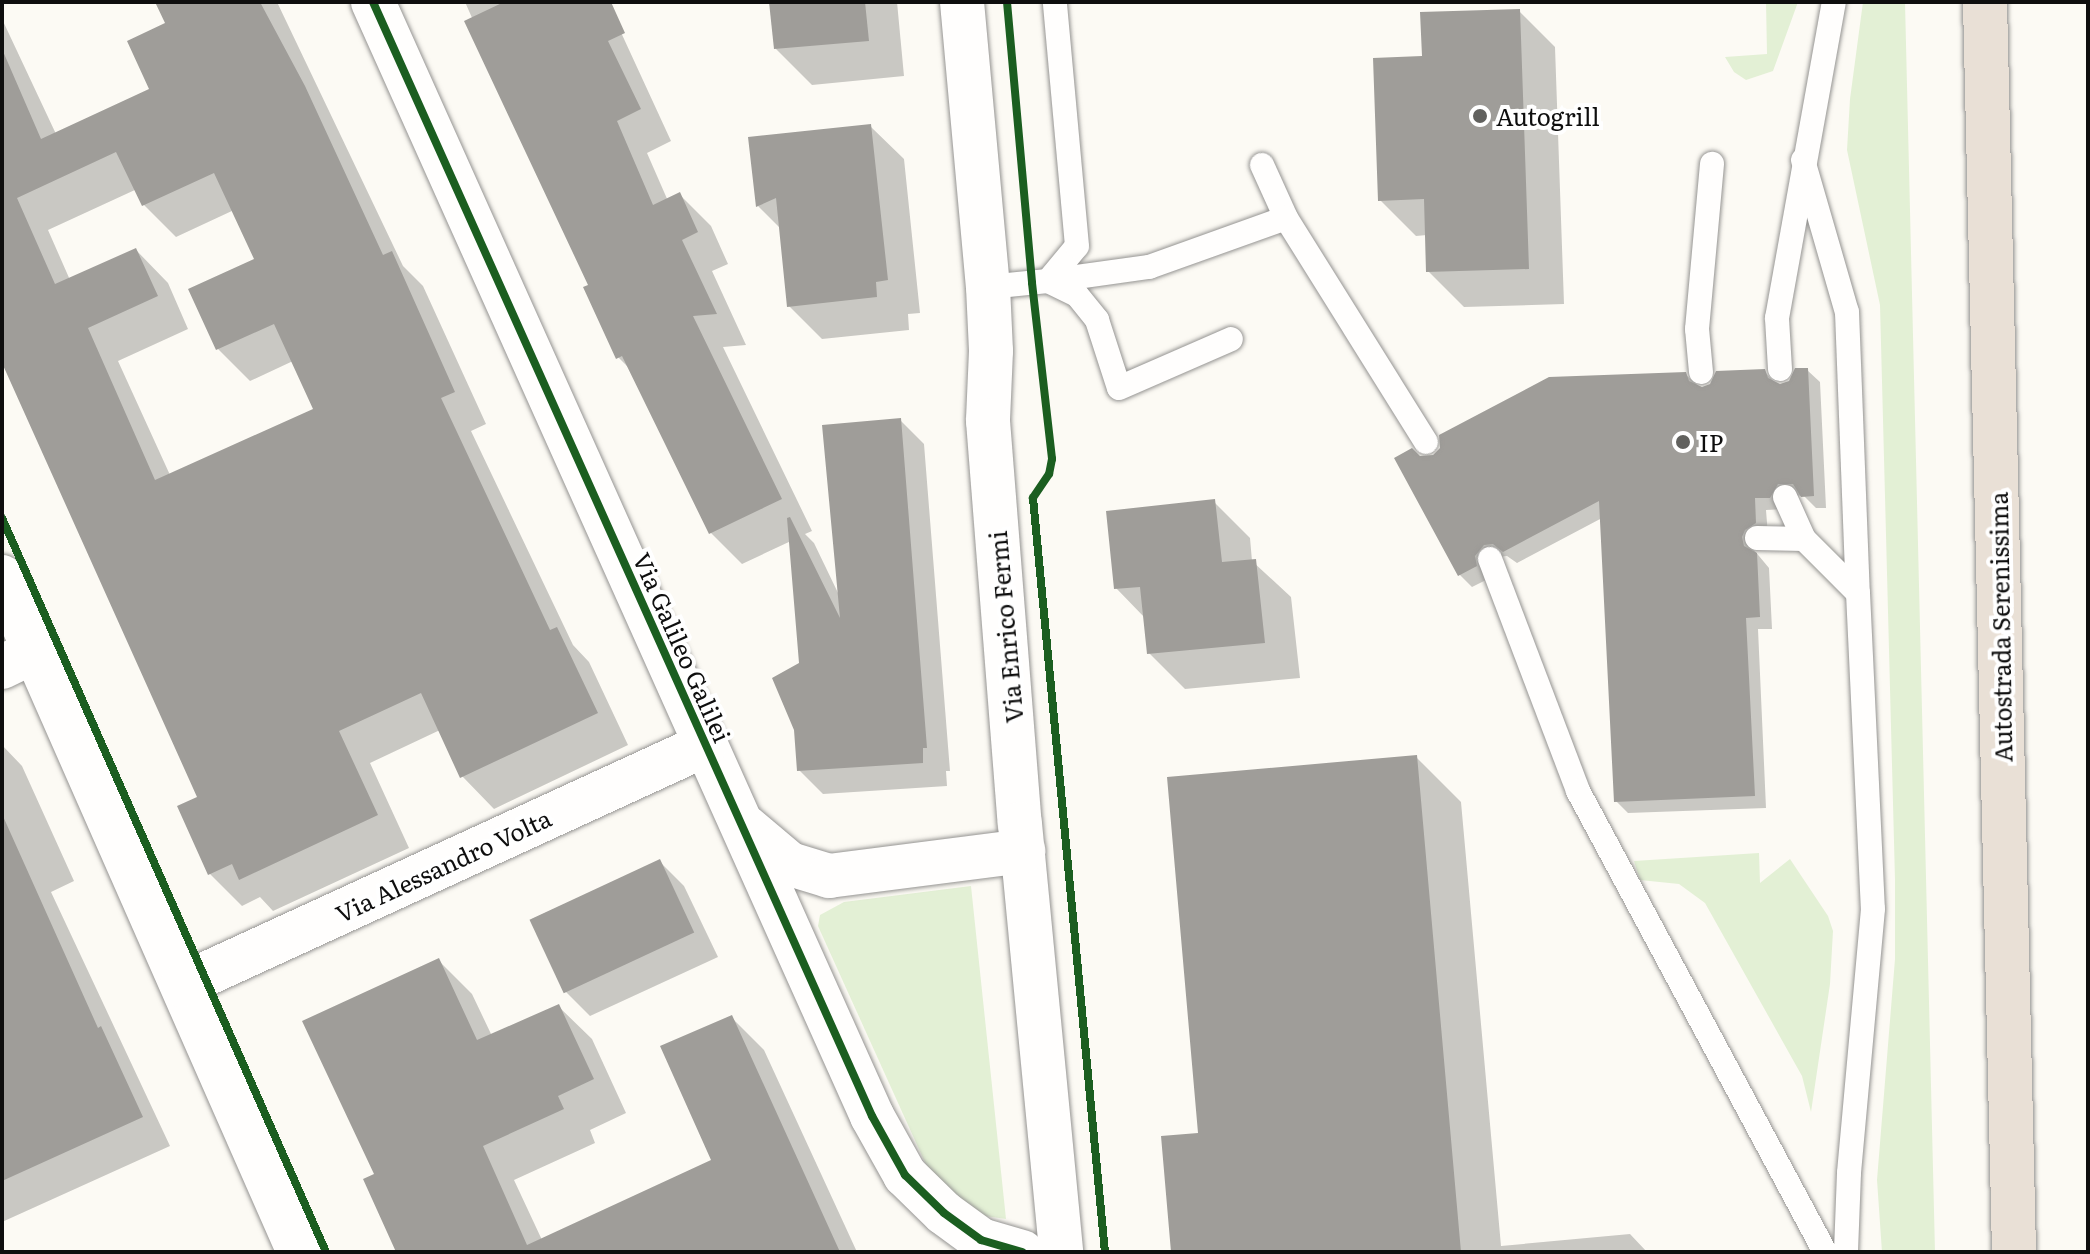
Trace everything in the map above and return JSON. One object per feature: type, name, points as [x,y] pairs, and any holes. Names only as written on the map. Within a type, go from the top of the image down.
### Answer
[{"type":"highway","name":"Autostrada Serenissima","points":[[1985,2],[2014,1252]]},
{"type":"street","name":"Via Galileo Galilei","points":[[373,2],[872,1116],[905,1175],[944,1213],[981,1240],[1022,1252]]},
{"type":"street","name":"Via Enrico Fermi","points":[[962,2],[988,287],[991,351],[988,421],[1023,851],[1061,1252]]},
{"type":"street","points":[[2,577],[18,659],[182,985],[299,1252]]},
{"type":"street","name":"Via Alessandro Volta","points":[[182,985],[705,745]]},
{"type":"street","name":"Via Galileo Galilei","points":[[737,819],[790,864],[829,876],[1023,851]]},
{"type":"street","name":"Via Galileo Galilei","points":[[799,957],[802,909],[811,888],[829,876]]},
{"type":"lane","points":[[1048,281],[1077,246],[1055,2]]},
{"type":"lane","points":[[1780,369],[1777,318],[1803,160],[1834,2]]},
{"type":"lane","points":[[1803,160],[1847,312],[1873,909],[1849,1173],[1846,1252]]},
{"type":"lane","points":[[1701,372],[1697,329],[1712,164]]},
{"type":"lane","points":[[1262,165],[1286,218],[1426,442]]},
{"type":"lane","points":[[988,287],[1149,267],[1286,218]]},
{"type":"lane","points":[[1048,281],[1077,295],[1097,320],[1119,388],[1231,339]]},
{"type":"lane","points":[[1785,497],[1804,539],[1858,593]]},
{"type":"lane","points":[[1757,538],[1804,539]]},
{"type":"lane","points":[[1490,559],[1578,791],[1825,1252]]},
{"type":"green space","points":[[1766,2],[1798,2],[1773,71],[1746,80],[1734,72],[1725,57],[1767,54]]},
{"type":"green space","points":[[1863,2],[1905,2],[1935,1252],[1882,1252],[1877,1180],[1895,959],[1895,880],[1880,305],[1847,150],[1850,99]]},
{"type":"green space","points":[[1759,853],[1760,883],[1790,859],[1828,916],[1833,931],[1830,984],[1811,1112],[1802,1076],[1705,903],[1679,884],[1640,880],[1634,861]]},
{"type":"green space","points":[[971,886],[1006,1219],[971,1214],[932,1178],[818,926],[820,915],[844,902]]},
{"type":"building","points":[[155,2],[260,2],[305,86],[383,255],[392,251],[455,392],[441,398],[550,630],[557,627],[598,713],[460,778],[421,693],[339,731],[378,815],[239,880],[232,864],[208,875],[177,806],[197,797],[2,363],[2,49],[41,139],[149,89],[127,41],[165,23]],"holes":[[[116,152],[142,206],[214,173],[254,259],[188,289],[216,350],[274,324],[313,409],[155,480],[88,328],[158,296],[136,248],[55,284],[17,198]]]},
{"type":"building","points":[[504,2],[611,2],[625,33],[608,41],[641,109],[617,121],[653,205],[680,192],[698,232],[682,240],[717,314],[693,316],[782,499],[709,534],[622,356],[616,359],[583,287],[588,285],[464,21]]},
{"type":"building","points":[[769,2],[865,2],[869,41],[774,49]]},
{"type":"building","points":[[1520,9],[1529,269],[1426,272],[1424,199],[1378,201],[1373,58],[1422,56],[1420,12]]},
{"type":"building","points":[[871,124],[888,280],[876,282],[877,297],[787,307],[776,198],[756,207],[748,137]]},
{"type":"building","points":[[1795,368],[1808,368],[1814,496],[1801,497],[1793,484],[1778,484],[1770,498],[1755,498],[1756,523],[1745,530],[1742,537],[1744,546],[1757,553],[1760,617],[1746,618],[1755,796],[1614,802],[1599,501],[1503,552],[1493,544],[1484,545],[1475,556],[1477,566],[1458,576],[1394,458],[1412,448],[1420,456],[1433,455],[1440,448],[1439,435],[1549,377],[1686,372],[1689,381],[1702,387],[1710,384],[1716,371],[1765,369],[1768,378],[1780,384],[1789,381]]},
{"type":"building","points":[[901,418],[927,748],[923,748],[923,763],[797,771],[794,730],[772,678],[799,663],[787,518],[790,517],[840,618],[822,425]]},
{"type":"building","points":[[1215,499],[1222,562],[1256,559],[1265,643],[1147,654],[1140,587],[1114,589],[1106,511]]},
{"type":"building","points":[[1417,755],[1461,1252],[1171,1252],[1161,1136],[1198,1133],[1167,777]]},
{"type":"building","points":[[2,814],[98,1028],[101,1026],[143,1117],[2,1181]]},
{"type":"building","points":[[660,859],[694,932],[564,993],[529,920]]},
{"type":"building","points":[[439,958],[477,1040],[559,1004],[594,1079],[558,1096],[564,1109],[483,1146],[527,1245],[711,1160],[660,1046],[732,1015],[840,1252],[396,1252],[363,1179],[374,1174],[302,1021]]},
{"type":"cycle path","points":[[373,2],[872,1116],[905,1175],[944,1213],[981,1240],[1022,1252]]},
{"type":"cycle path","points":[[1007,2],[1032,283],[1052,459],[1049,474],[1033,498],[1105,1252]]},
{"type":"cycle path","points":[[2,518],[326,1252]]},
{"type":"place","name":"Autogrill","points":[[1480,116]]},
{"type":"place","name":"IP","points":[[1683,442]]}]
